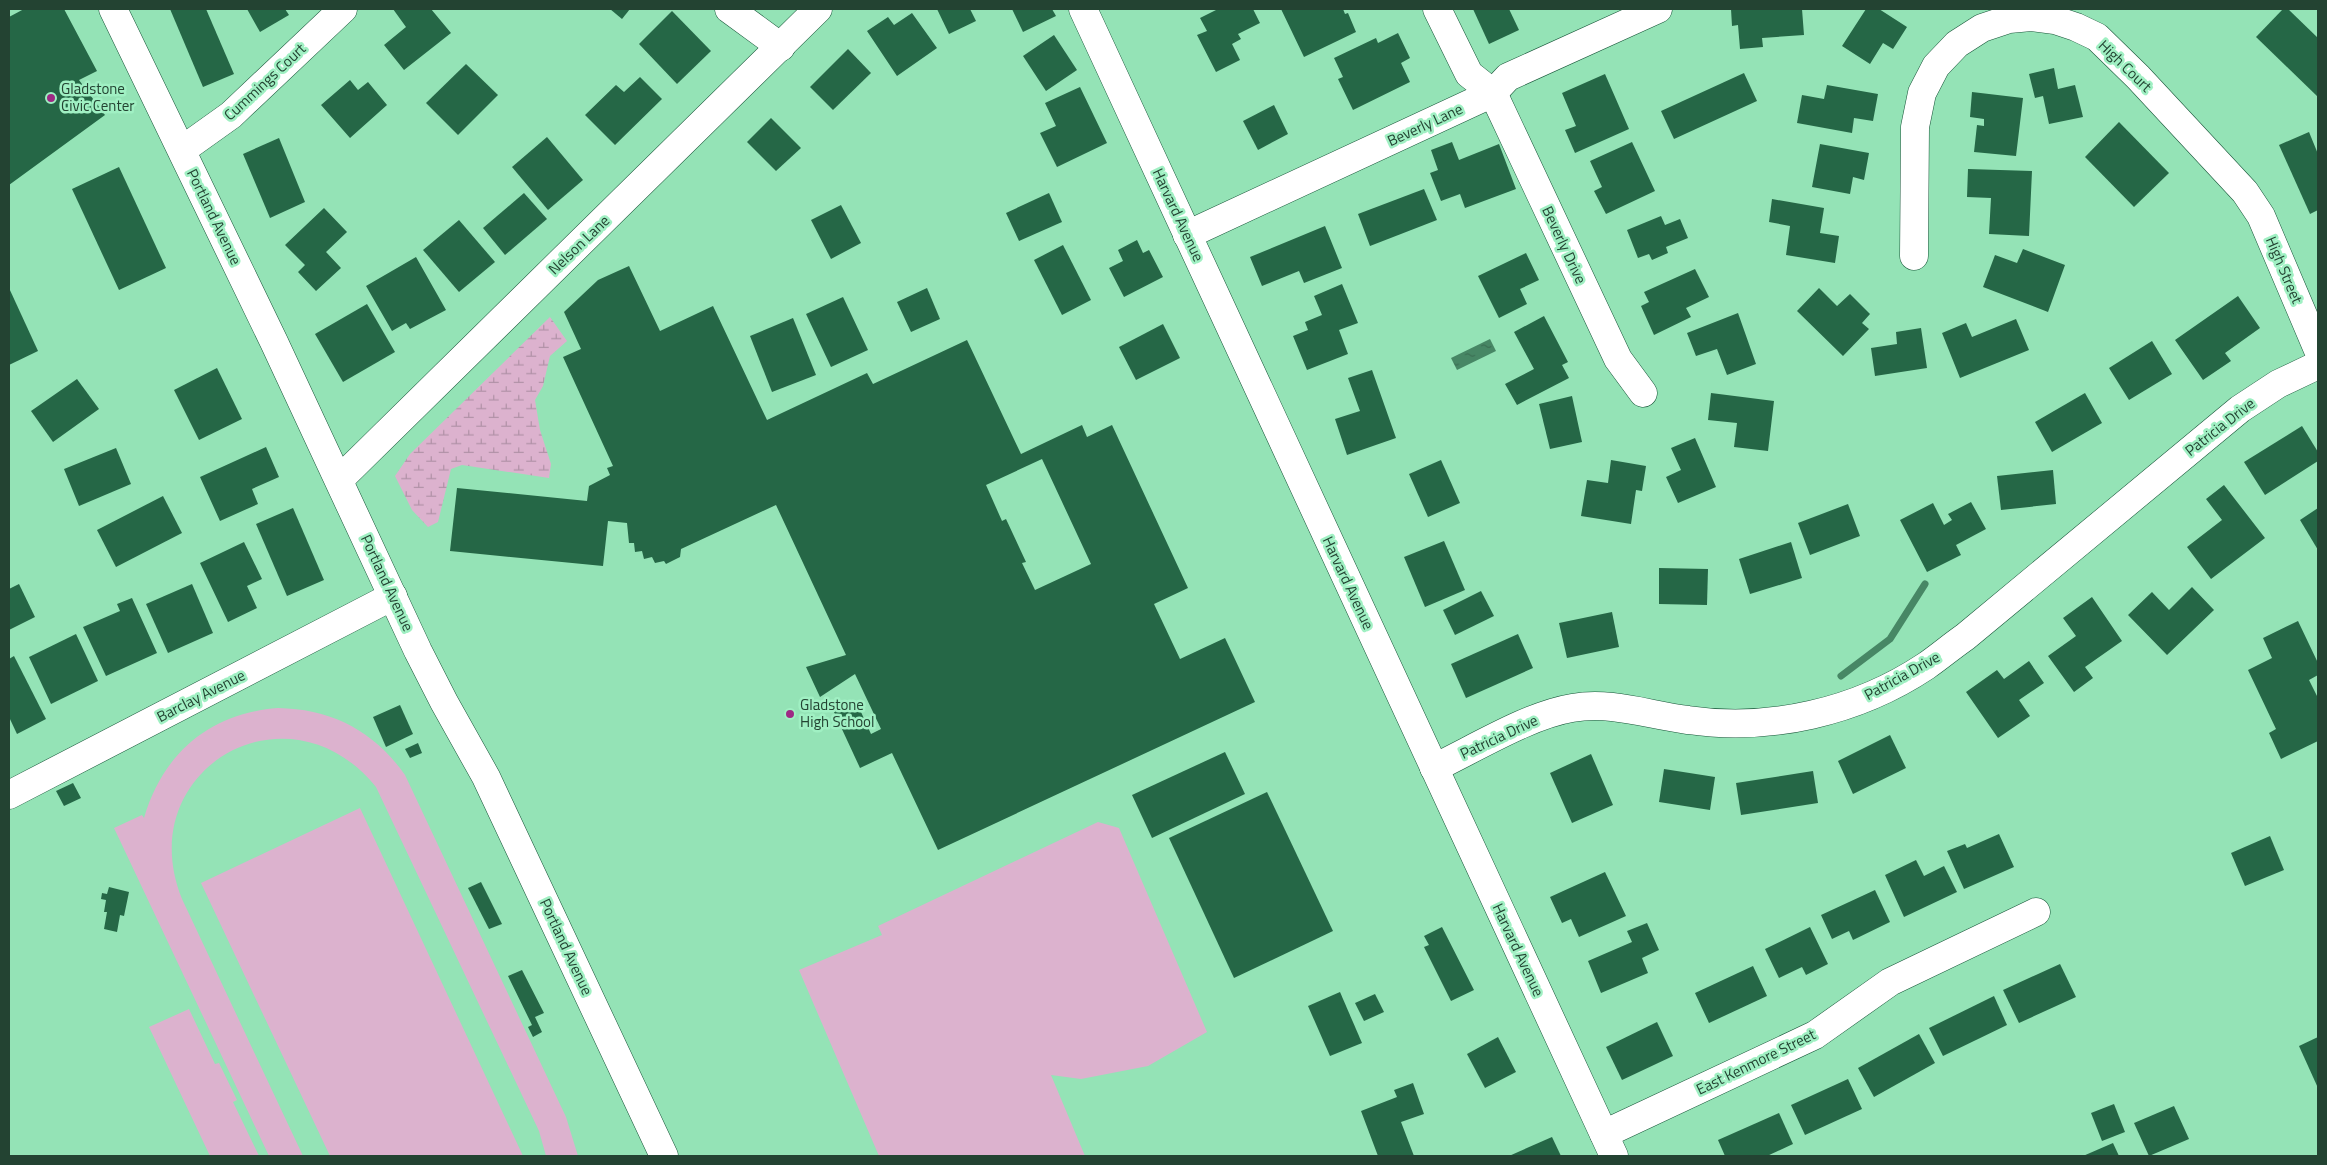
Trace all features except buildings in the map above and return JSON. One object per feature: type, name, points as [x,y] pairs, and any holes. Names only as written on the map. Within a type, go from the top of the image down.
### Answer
[{"type":"street","name":"Portland Avenue","points":[[114,9],[444,702],[486,777],[664,1156]]},
{"type":"street","name":"Cummings Court","points":[[182,150],[231,115],[343,9]]},
{"type":"street","points":[[730,9],[781,47]]},
{"type":"street","name":"Nelson Lane","points":[[339,480],[818,9]]},
{"type":"street","name":"Harvard Avenue","points":[[1083,9],[1609,1145]]},
{"type":"street","points":[[1437,9],[1469,74],[1493,93]]},
{"type":"street","name":"Beverly Lane","points":[[1187,235],[1493,93],[1508,77],[1658,9]]},
{"type":"street","name":"High Court","points":[[1914,256],[1915,127],[1922,93],[1936,66],[1957,44],[1982,28],[2009,19],[2055,20],[2076,27],[2096,37],[2145,84],[2245,192]]},
{"type":"street","name":"Beverly Drive","points":[[1493,93],[1618,359],[1643,393]]},
{"type":"street","name":"High Street","points":[[2245,192],[2261,216],[2318,350]]},
{"type":"street","name":"Patricia Drive","points":[[1434,768],[1534,720],[1572,708],[1612,706],[1687,720],[1723,724],[1757,723],[1823,712],[1855,702],[1886,688],[1925,666],[1965,637],[2240,409],[2278,384],[2318,365]]},
{"type":"street","name":"Barclay Avenue","points":[[9,795],[393,596]]},
{"type":"street","name":"East Kenmore Street","points":[[1609,1145],[1815,1035],[1890,982],[2036,912]]},
{"type":"green space","points":[[550,317],[567,341],[550,356],[543,386],[535,400],[540,430],[551,464],[549,478],[462,465],[451,469],[438,522],[428,527],[412,510],[395,476],[410,454]]},
{"type":"green space","points":[[278,708],[298,709],[316,713],[350,725],[380,746],[405,775],[566,1117],[578,1156],[546,1156],[539,1131],[376,787],[340,755],[301,740],[262,741],[226,754],[197,778],[178,812],[172,853],[182,899],[303,1156],[269,1156],[114,828],[142,815],[144,818],[152,795],[163,774],[193,740],[231,718],[253,711]]},
{"type":"green space","points":[[360,808],[523,1156],[330,1156],[201,883]]},
{"type":"green space","points":[[1098,822],[1119,828],[1207,1032],[1148,1066],[1081,1079],[1051,1075],[1085,1156],[879,1156],[799,970],[882,935],[878,926]]},
{"type":"green space","points":[[189,1009],[215,1064],[219,1063],[237,1100],[233,1102],[259,1156],[210,1156],[149,1027]]},
{"type":"water","points":[[1490,339],[1496,351],[1457,370],[1451,358]]},
{"type":"waterway","points":[[1841,676],[1890,639],[1925,584]]},
{"type":"place","name":"Gladstone Civic Center","points":[[51,98]]},
{"type":"place","name":"Gladstone High School","points":[[790,714]]}]
